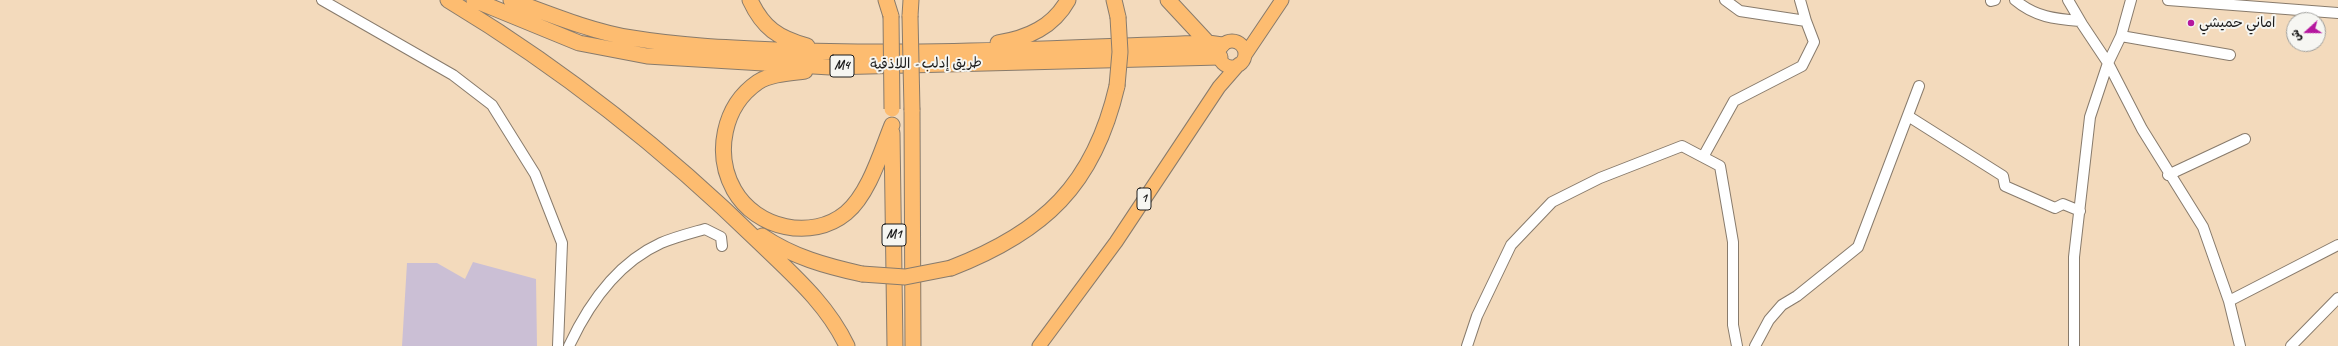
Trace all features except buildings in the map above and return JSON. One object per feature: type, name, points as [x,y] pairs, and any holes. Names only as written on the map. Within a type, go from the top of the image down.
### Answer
[{"type":"highway","points":[[448,0],[492,26],[592,98],[763,237],[787,251],[814,263],[862,274],[905,277],[951,268],[985,255],[1039,221],[1063,198],[1083,173],[1101,141],[1117,86],[1120,52],[1118,17],[1114,0]]},
{"type":"highway","name":"طريق إدلب - اللاذقية","points":[[474,0],[578,44],[647,56],[829,59],[1221,50]]},
{"type":"highway","name":"طريق إدلب - اللاذقية","points":[[511,0],[560,18],[631,38],[829,59],[940,51],[1221,50]]},
{"type":"highway","points":[[750,0],[758,17],[772,31],[829,59]]},
{"type":"highway","points":[[886,0],[891,16]]},
{"type":"highway","name":"M1","points":[[891,0],[895,346]]},
{"type":"highway","name":"M1","points":[[911,0],[913,346]]},
{"type":"highway","points":[[940,51],[1028,36],[1051,22],[1068,0]]},
{"type":"highway","points":[[1168,0],[1221,50]]},
{"type":"highway","points":[[829,59],[773,76],[759,82],[744,95],[732,112],[725,130],[723,152],[726,169],[734,190],[746,206],[763,218],[784,227],[805,229],[825,225],[847,213],[861,195],[874,171],[892,125]]},
{"type":"highway","points":[[716,199],[820,303],[838,328],[847,346]]},
{"type":"main road","name":"1","points":[[1039,346],[1068,309],[1116,242],[1219,87],[1242,59],[1282,0]]},
{"type":"main road","points":[[1221,50],[1261,30]]},
{"type":"main road","points":[[1241,45],[1242,59],[1231,66],[1221,50],[1241,45]]},
{"type":"main road","name":"1","points":[[1219,87],[1221,50]]},
{"type":"main road","name":"1","points":[[1050,346],[1061,330],[1068,309]]},
{"type":"street","points":[[322,0],[453,76],[492,105],[534,174],[562,243],[558,346]]},
{"type":"street","points":[[1725,0],[1740,11],[1806,21]]},
{"type":"street","points":[[1703,157],[1734,101],[1802,66],[1814,42],[1800,0]]},
{"type":"street","points":[[2015,0],[2026,9],[2052,19],[2080,21]]},
{"type":"street","points":[[2068,0],[2108,63],[2168,175],[2203,227],[2229,301],[2240,346]]},
{"type":"street","points":[[2074,346],[2074,257],[2090,117],[2108,63],[2122,36],[2131,0]]},
{"type":"street","points":[[2168,0],[2338,13]]},
{"type":"street","points":[[2122,36],[2230,54]]},
{"type":"street","points":[[1755,346],[1769,320],[1782,305],[1797,296],[1858,247],[1919,86]]},
{"type":"street","points":[[1908,116],[2002,176],[2005,186],[2055,208],[2063,204],[2080,211]]},
{"type":"street","points":[[2168,175],[2245,139]]},
{"type":"street","points":[[1467,346],[1477,316],[1511,245],[1552,202],[1600,178],[1682,146],[1720,166],[1733,242],[1733,325],[1738,346]]},
{"type":"street","points":[[569,346],[579,325],[610,278],[638,256],[662,242],[705,229],[721,237],[722,246]]},
{"type":"street","points":[[2229,301],[2338,244]]},
{"type":"street","points":[[2291,346],[2338,298]]},
{"type":"shaded area","points":[[473,262],[536,279],[537,346],[402,346],[407,263],[437,263],[465,279]]},
{"type":"place","name":"اماني حميشي","points":[[2191,23]]}]
